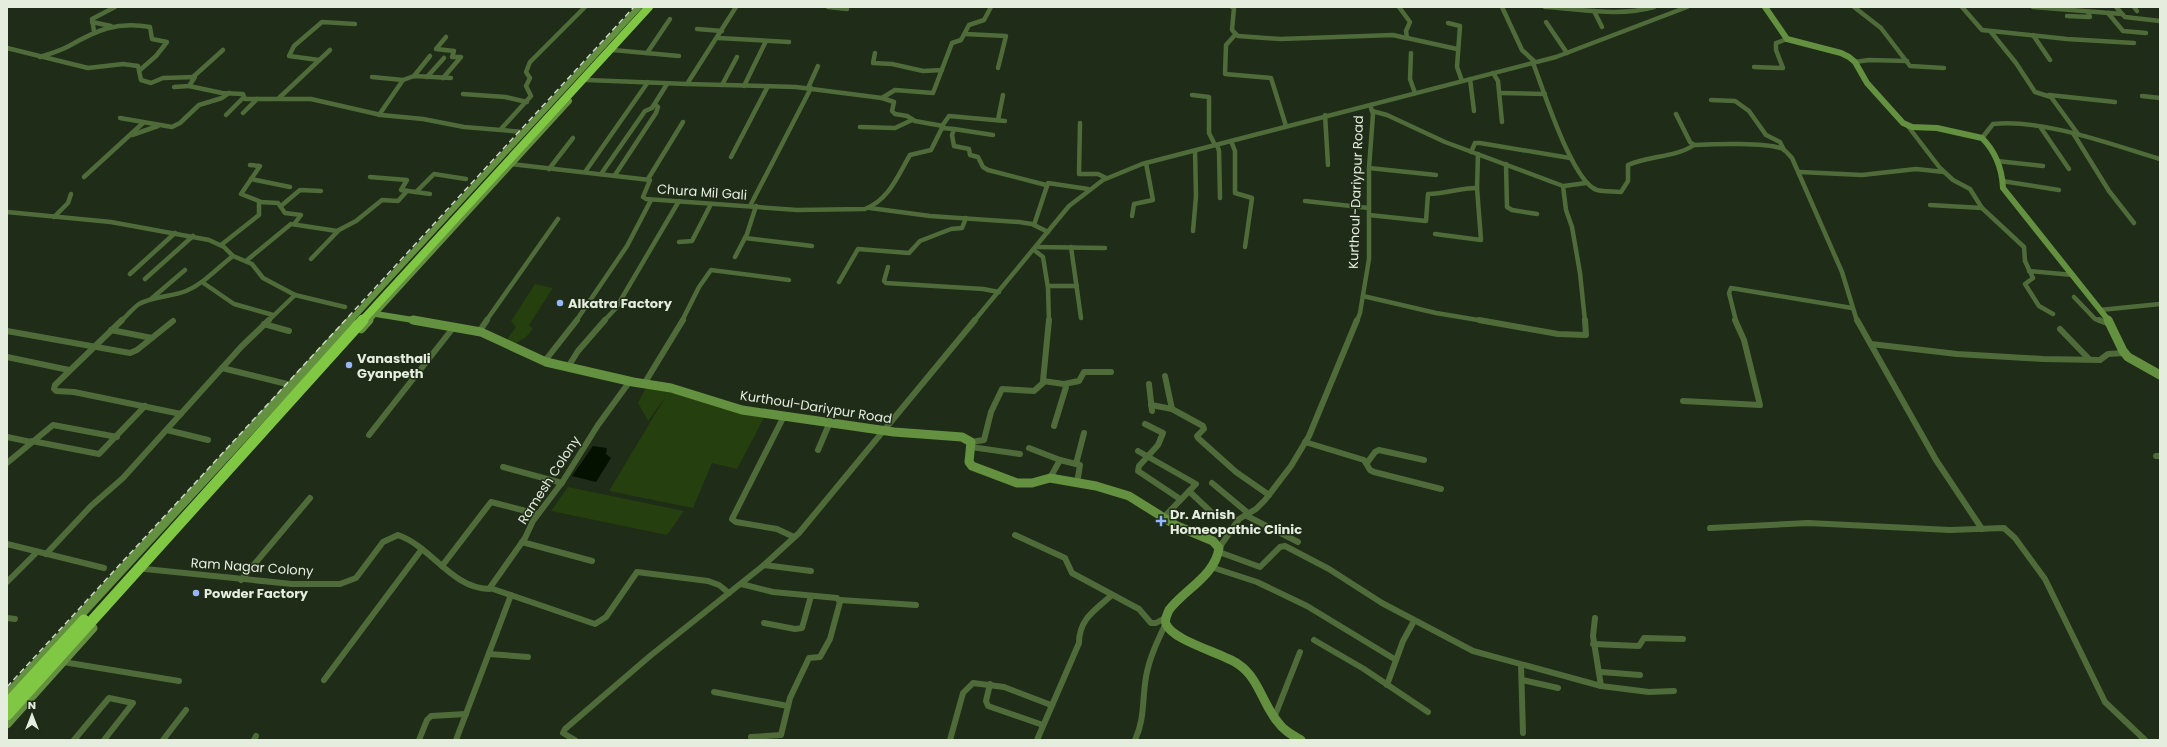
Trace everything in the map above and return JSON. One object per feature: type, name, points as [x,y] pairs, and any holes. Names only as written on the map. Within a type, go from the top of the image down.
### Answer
[{"type":"highway","points":[[7,704],[644,7]]},
{"type":"highway","points":[[7,715],[184,518],[649,7]]},
{"type":"street","points":[[92,22],[96,16],[115,7]]},
{"type":"street","points":[[501,129],[527,102],[531,94],[526,87],[530,78],[526,72],[526,68],[579,9],[585,7]]},
{"type":"street","points":[[7,695],[639,7]]},
{"type":"street","points":[[7,724],[351,340],[613,50],[654,7]]},
{"type":"street","points":[[687,84],[718,38],[736,7]]},
{"type":"street","points":[[828,7],[847,9]]},
{"type":"street","points":[[882,98],[895,90],[932,94],[952,44],[965,34],[969,25],[984,20],[991,7]]},
{"type":"street","points":[[1232,7],[1234,8],[1232,29],[1235,35]]},
{"type":"street","points":[[1399,7],[1410,22],[1406,31],[1406,38]]},
{"type":"street","points":[[1502,7],[1522,50],[1532,61],[1570,158],[1586,183],[1599,191],[1621,192],[1628,180],[1626,168],[1628,166],[1642,159],[1688,150],[1694,145],[1776,147],[1784,150]]},
{"type":"street","points":[[1545,7],[1560,7],[1594,11],[1654,7]]},
{"type":"street","points":[[575,740],[563,733],[564,730],[650,656],[764,565],[794,537],[829,498],[883,429],[999,292],[1069,206],[1088,189],[1106,178],[1146,163],[1567,53],[1687,7]]},
{"type":"street","points":[[1765,7],[1787,39],[1798,44],[1841,53],[1855,62],[1867,83],[1898,119],[1907,126],[1926,152],[1944,172],[1953,180],[1970,189],[1982,208],[2024,247],[2025,261],[2032,280],[2024,284],[2039,307],[2046,313],[2053,314]]},
{"type":"street","points":[[1854,7],[1880,28],[1911,67],[1944,68]]},
{"type":"street","points":[[1962,7],[1980,29],[1992,32],[2134,42]]},
{"type":"street","points":[[2033,7],[2122,14]]},
{"type":"street","points":[[2116,7],[2128,18],[2160,20]]},
{"type":"street","points":[[1594,11],[1602,27]]},
{"type":"street","points":[[2067,16],[2090,17],[2088,12]]},
{"type":"street","points":[[2108,13],[2123,31],[2146,33]]},
{"type":"street","points":[[647,53],[670,19]]},
{"type":"street","points":[[319,60],[289,56],[294,46],[323,21],[355,24]]},
{"type":"street","points":[[92,22],[116,27]]},
{"type":"street","points":[[92,22],[95,27],[94,31]]},
{"type":"street","points":[[1546,22],[1567,53]]},
{"type":"street","points":[[1448,23],[1459,25],[1457,71],[1462,81]]},
{"type":"street","points":[[40,57],[68,47],[94,31],[134,24],[151,28],[152,39],[167,42],[156,56],[140,70]]},
{"type":"street","points":[[697,29],[722,31]]},
{"type":"street","points":[[1992,32],[2016,63],[2035,92],[2049,95],[2115,102]]},
{"type":"street","points":[[965,34],[1006,36],[998,68]]},
{"type":"street","points":[[1235,35],[1282,39],[1373,37],[1394,34],[1457,49]]},
{"type":"street","points":[[1235,35],[1226,45],[1224,73],[1271,78],[1286,126]]},
{"type":"street","points":[[2033,35],[2050,60]]},
{"type":"street","points":[[443,78],[461,57],[452,56],[453,51],[436,49],[446,37]]},
{"type":"street","points":[[718,38],[789,42]]},
{"type":"street","points":[[1754,67],[1783,68],[1776,50],[1776,43],[1787,39]]},
{"type":"street","points":[[744,86],[766,41]]},
{"type":"street","points":[[7,48],[40,57],[69,62],[88,68],[129,64],[138,66],[141,80],[156,84],[163,78],[193,77],[222,50]]},
{"type":"street","points":[[279,98],[330,50]]},
{"type":"street","points":[[613,50],[679,56]]},
{"type":"street","points":[[875,53],[872,61],[873,63],[891,64],[904,68],[920,70],[942,70]]},
{"type":"street","points":[[1411,54],[1410,71],[1414,93]]},
{"type":"street","points":[[414,76],[430,56]]},
{"type":"street","points":[[722,86],[737,57]]},
{"type":"street","points":[[427,77],[444,58]]},
{"type":"street","points":[[1855,62],[1869,60],[1907,61]]},
{"type":"street","points":[[750,206],[810,88],[818,66]]},
{"type":"street","points":[[1493,73],[1498,79],[1502,122]]},
{"type":"street","points":[[372,77],[403,80],[414,76],[451,78]]},
{"type":"street","points":[[189,86],[196,78],[193,77]]},
{"type":"street","points":[[1470,79],[1474,111]]},
{"type":"street","points":[[379,114],[403,80]]},
{"type":"street","points":[[587,80],[810,88],[882,98],[894,102],[894,113],[907,116],[912,120],[942,127],[993,135]]},
{"type":"street","points":[[586,172],[648,82]]},
{"type":"street","points":[[601,174],[645,111],[652,108],[655,104],[667,84]]},
{"type":"street","points":[[174,87],[189,86],[243,94],[243,98]]},
{"type":"street","points":[[730,156],[768,86]]},
{"type":"street","points":[[560,92],[574,94]]},
{"type":"street","points":[[120,118],[158,126],[176,126],[201,104],[221,100],[229,93]]},
{"type":"street","points":[[1500,93],[1544,94]]},
{"type":"street","points":[[463,94],[505,97],[527,102]]},
{"type":"street","points":[[998,120],[1003,95]]},
{"type":"street","points":[[1192,95],[1209,97],[1209,133],[1219,151],[1220,198]]},
{"type":"street","points":[[2049,95],[2070,120],[2075,133],[2109,191],[2134,223]]},
{"type":"street","points":[[2142,96],[2160,98]]},
{"type":"street","points":[[243,98],[279,98],[322,101],[379,114],[423,119],[464,127],[524,132]]},
{"type":"street","points":[[226,116],[243,98]]},
{"type":"street","points":[[242,113],[257,99]]},
{"type":"street","points":[[1711,100],[1735,101],[1749,111],[1766,135],[1780,142],[1784,150],[1792,158],[1800,172],[1842,272],[1859,327],[1871,344],[1899,392],[1920,434],[1982,529]]},
{"type":"street","points":[[615,175],[656,113],[658,107],[655,104]]},
{"type":"street","name":"Kurthoul-Dariypur Road","points":[[1165,622],[1178,598],[1211,567],[1235,523],[1260,505],[1291,466],[1305,442],[1358,321],[1369,265],[1369,168],[1372,111],[1369,104]]},
{"type":"street","points":[[1372,111],[1471,152],[1564,186],[1586,183]]},
{"type":"street","points":[[1676,114],[1690,142],[1694,145]]},
{"type":"street","points":[[865,209],[889,190],[910,156],[931,150],[948,116],[1005,121]]},
{"type":"street","points":[[1325,116],[1328,165]]},
{"type":"street","points":[[860,127],[895,128],[912,120]]},
{"type":"street","points":[[84,177],[130,136],[143,122]]},
{"type":"street","points":[[648,180],[683,122]]},
{"type":"street","points":[[1982,138],[1993,124],[2001,122],[2075,133],[2160,159]]},
{"type":"street","points":[[1080,123],[1079,174],[1098,174],[1106,178]]},
{"type":"street","points":[[130,136],[158,126]]},
{"type":"street","points":[[1907,126],[1937,128],[1982,138],[1987,143],[2002,170],[2003,188],[2100,310],[2110,324],[2124,353],[2128,358],[2160,374]]},
{"type":"street","points":[[2041,128],[2069,169]]},
{"type":"street","points":[[954,129],[952,135],[953,145],[969,149],[970,155],[978,157],[983,167],[988,170],[1046,184],[1054,182],[1088,189]]},
{"type":"street","points":[[549,169],[572,138]]},
{"type":"street","points":[[1231,141],[1235,151],[1235,193],[1252,198],[1245,247]]},
{"type":"street","points":[[1471,152],[1475,143],[1480,143],[1570,158]]},
{"type":"street","points":[[1194,231],[1196,196],[1195,151]]},
{"type":"street","points":[[1435,234],[1481,240],[1477,188],[1478,154]]},
{"type":"street","points":[[1997,161],[2043,166]]},
{"type":"street","points":[[1132,216],[1134,204],[1153,200],[1146,163]]},
{"type":"street","name":"Chura Mil Gali","points":[[511,164],[648,180],[651,181],[643,197],[651,200],[809,210],[877,208],[930,216],[1019,222],[1034,225],[1048,232]]},
{"type":"street","points":[[1506,164],[1507,207],[1512,210],[1537,214]]},
{"type":"street","points":[[246,261],[268,241],[288,226],[295,223],[302,216],[285,213],[281,206],[275,203],[260,202],[255,198],[241,195],[260,166],[250,165]]},
{"type":"street","points":[[1369,168],[1436,175]]},
{"type":"street","points":[[1800,172],[1862,175],[1916,169],[1944,172]]},
{"type":"street","points":[[488,171],[502,174]]},
{"type":"street","points":[[416,192],[434,174],[466,179]]},
{"type":"street","points":[[370,177],[407,180],[401,189],[430,194]]},
{"type":"street","points":[[251,179],[290,187]]},
{"type":"street","points":[[2002,181],[2059,190]]},
{"type":"street","points":[[1034,225],[1046,184]]},
{"type":"street","points":[[1363,296],[1436,313],[1558,334],[1585,336],[1580,274],[1571,225],[1566,208],[1564,186]]},
{"type":"street","points":[[1305,201],[1426,221],[1428,194],[1444,194],[1449,190],[1477,188]]},
{"type":"street","points":[[281,206],[300,190],[322,191]]},
{"type":"street","points":[[311,259],[338,231],[356,221],[381,201],[398,201],[407,191]]},
{"type":"street","points":[[54,217],[68,203],[71,194]]},
{"type":"street","points":[[544,362],[552,354],[569,331],[627,246],[651,200]]},
{"type":"street","points":[[568,367],[578,351],[616,308],[679,201]]},
{"type":"street","points":[[221,245],[259,216],[260,202]]},
{"type":"street","points":[[679,242],[692,241],[710,204]]},
{"type":"street","points":[[1930,205],[1982,208]]},
{"type":"street","points":[[735,257],[745,238],[756,206]]},
{"type":"street","points":[[7,212],[110,222],[210,240],[221,245],[233,256],[252,264],[263,278],[295,295],[345,307]]},
{"type":"street","points":[[839,282],[858,249],[909,253],[920,241],[951,230],[962,228],[966,218]]},
{"type":"street","points":[[479,332],[558,219]]},
{"type":"street","points":[[295,223],[338,231]]},
{"type":"street","points":[[130,274],[175,233]]},
{"type":"street","points":[[145,279],[193,236]]},
{"type":"street","points":[[745,238],[812,246]]},
{"type":"street","points":[[1071,247],[1081,318]]},
{"type":"street","points":[[1035,248],[1105,248]]},
{"type":"street","points":[[971,445],[984,440],[991,412],[1002,389],[1034,391],[1044,382],[1050,324],[1049,286],[1043,258],[1035,248]]},
{"type":"street","points":[[151,300],[180,294],[212,275],[219,266],[233,256]]},
{"type":"street","points":[[888,267],[884,282],[886,283],[987,289],[999,292]]},
{"type":"street","points":[[181,414],[74,392],[56,391],[55,386],[69,370],[135,308],[151,300],[185,270]]},
{"type":"street","points":[[644,384],[676,334],[699,287],[711,270],[789,280]]},
{"type":"street","points":[[2029,271],[2073,275]]},
{"type":"street","points":[[202,282],[234,304],[273,315]]},
{"type":"street","points":[[1049,286],[1076,286]]},
{"type":"street","points":[[1683,401],[1756,406],[1760,404],[1744,340],[1736,323],[1729,293],[1731,288],[1852,308]]},
{"type":"street","points":[[46,554],[167,430],[222,368],[264,324],[295,295]]},
{"type":"street","points":[[2074,297],[2094,319],[2110,324]]},
{"type":"street","points":[[2100,310],[2157,305],[2160,310]]},
{"type":"street","name":"Kurthoul-Dariypur Road","points":[[376,314],[479,332],[544,362],[644,384],[671,388],[742,410],[783,418],[830,422],[883,429],[898,433],[962,437],[971,445]]},
{"type":"street","points":[[7,331],[130,353],[173,321]]},
{"type":"street","points":[[264,324],[289,331]]},
{"type":"street","points":[[369,435],[453,328]]},
{"type":"street","points":[[2060,329],[2089,360]]},
{"type":"street","points":[[111,330],[152,338]]},
{"type":"street","points":[[335,337],[351,340]]},
{"type":"street","points":[[1871,344],[1981,356],[2089,360],[2103,359],[2108,354],[2124,353]]},
{"type":"street","points":[[7,357],[69,370]]},
{"type":"street","points":[[222,368],[291,385]]},
{"type":"street","points":[[1044,382],[1064,384],[1079,381],[1084,372],[1111,372]]},
{"type":"street","points":[[1165,376],[1172,410]]},
{"type":"street","name":"Ramesh Colony","points":[[488,589],[522,542],[538,514],[562,483],[598,425],[630,381]]},
{"type":"street","points":[[1054,426],[1066,389],[1064,384]]},
{"type":"street","points":[[1149,384],[1151,408],[1172,410],[1204,427],[1197,437],[1236,472],[1269,495]]},
{"type":"street","points":[[7,437],[98,455],[102,453],[145,406]]},
{"type":"street","points":[[783,418],[732,521],[777,529],[794,537]]},
{"type":"street","points":[[818,450],[830,422]]},
{"type":"street","points":[[1146,424],[1163,432],[1158,445],[1138,467],[1138,471],[1145,478],[1180,499]]},
{"type":"street","points":[[7,464],[32,441],[54,425],[116,437]]},
{"type":"street","points":[[167,430],[208,440]]},
{"type":"street","points":[[1076,464],[1084,433]]},
{"type":"street","points":[[1305,442],[1361,459],[1367,463],[1370,470],[1374,472],[1441,489]]},
{"type":"street","points":[[971,445],[1020,454]]},
{"type":"street","points":[[971,445],[970,462],[972,466],[1009,481],[1032,483],[1050,478],[1109,489],[1129,496],[1177,526],[1213,541],[1219,550],[1260,567],[1280,547],[1283,546],[1288,536]]},
{"type":"street","points":[[1029,448],[1081,466],[1077,483]]},
{"type":"street","points":[[1367,463],[1375,452],[1379,450],[1424,460]]},
{"type":"street","points":[[1138,451],[1195,482],[1196,486],[1180,499],[1164,517]]},
{"type":"street","points":[[1050,478],[1060,460]]},
{"type":"street","points":[[503,466],[562,483]]},
{"type":"street","points":[[1212,483],[1246,514],[1298,542]]},
{"type":"street","points":[[1189,491],[1211,512]]},
{"type":"street","points":[[241,580],[310,498]]},
{"type":"street","points":[[442,566],[491,502],[501,503],[538,514]]},
{"type":"street","points":[[1710,528],[1808,524],[1921,529],[2004,528],[2023,547],[2044,579],[2105,702],[2145,740]]},
{"type":"street","name":"Ram Nagar Colony","points":[[145,569],[171,573],[303,585],[349,582],[356,577],[389,537],[398,535],[403,536],[422,549],[459,580],[511,595],[595,624],[606,617],[637,572],[708,581],[719,585],[729,593]]},
{"type":"street","points":[[1015,535],[1066,558],[1074,574],[1141,611],[1152,623],[1165,622]]},
{"type":"street","points":[[522,542],[592,561]]},
{"type":"street","points":[[7,544],[104,568]]},
{"type":"street","points":[[1283,546],[1325,567],[1414,621],[1473,652],[1602,686],[1648,692],[1674,691]]},
{"type":"street","points":[[324,680],[422,549]]},
{"type":"street","points":[[7,582],[37,552]]},
{"type":"street","points":[[764,565],[811,571]]},
{"type":"street","points":[[1211,567],[1257,582],[1307,606],[1396,660]]},
{"type":"street","points":[[741,584],[773,592],[840,600],[862,599],[881,603],[916,605]]},
{"type":"street","points":[[456,740],[511,595]]},
{"type":"street","points":[[1037,740],[1079,643],[1079,631],[1082,625],[1088,615],[1112,595]]},
{"type":"street","points":[[98,596],[116,602]]},
{"type":"street","points":[[764,623],[795,629],[802,628],[812,596]]},
{"type":"street","points":[[751,737],[781,736],[788,706],[808,659],[821,656],[828,645],[840,600]]},
{"type":"street","points":[[7,618],[15,619]]},
{"type":"street","points":[[1595,618],[1592,632],[1593,644],[1601,672],[1602,686]]},
{"type":"street","points":[[1387,684],[1403,641],[1414,621]]},
{"type":"street","points":[[1165,622],[1168,629],[1179,637],[1225,656],[1247,669],[1256,682],[1273,718],[1282,729],[1301,740]]},
{"type":"street","points":[[1135,740],[1144,716],[1147,669],[1154,647],[1165,622]]},
{"type":"street","points":[[1593,644],[1639,646],[1644,638],[1682,639]]},
{"type":"street","points":[[1314,640],[1387,684],[1428,712]]},
{"type":"street","points":[[1273,718],[1300,652]]},
{"type":"street","points":[[489,654],[528,657]]},
{"type":"street","points":[[63,662],[179,681]]},
{"type":"street","points":[[1521,665],[1523,733]]},
{"type":"street","points":[[1601,672],[1640,675]]},
{"type":"street","points":[[1522,680],[1558,688]]},
{"type":"street","points":[[950,740],[960,702],[966,688],[973,683],[990,684],[1016,691],[1051,705]]},
{"type":"street","points":[[990,684],[986,701],[988,706],[1043,725]]},
{"type":"street","points":[[714,692],[788,706]]},
{"type":"street","points":[[74,740],[109,698],[133,703],[104,740]]},
{"type":"street","points":[[163,740],[186,710]]},
{"type":"street","points":[[420,740],[427,720],[431,716],[466,714]]},
{"type":"green space","points":[[535,284],[553,288],[529,325],[533,329],[525,338],[516,343],[507,339],[516,327],[511,321]]},
{"type":"green space","points":[[646,387],[766,414],[737,469],[712,463],[693,508],[609,491],[666,396],[648,421],[638,403]]},
{"type":"green space","points":[[568,487],[684,511],[667,535],[551,511]]},
{"type":"shaded area","points":[[593,446],[607,448],[606,454],[611,458],[596,482],[572,476]]},
{"type":"railway","points":[[7,687],[634,7]]},
{"type":"place","name":"Alkatra Factory","points":[[560,303]]},
{"type":"place","name":"Vanasthali Gyanpeth","points":[[349,365]]},
{"type":"place","name":"Dr. Arnish Homeopathic Clinic","points":[[1161,521]]},
{"type":"place","name":"Powder Factory","points":[[196,593]]}]
